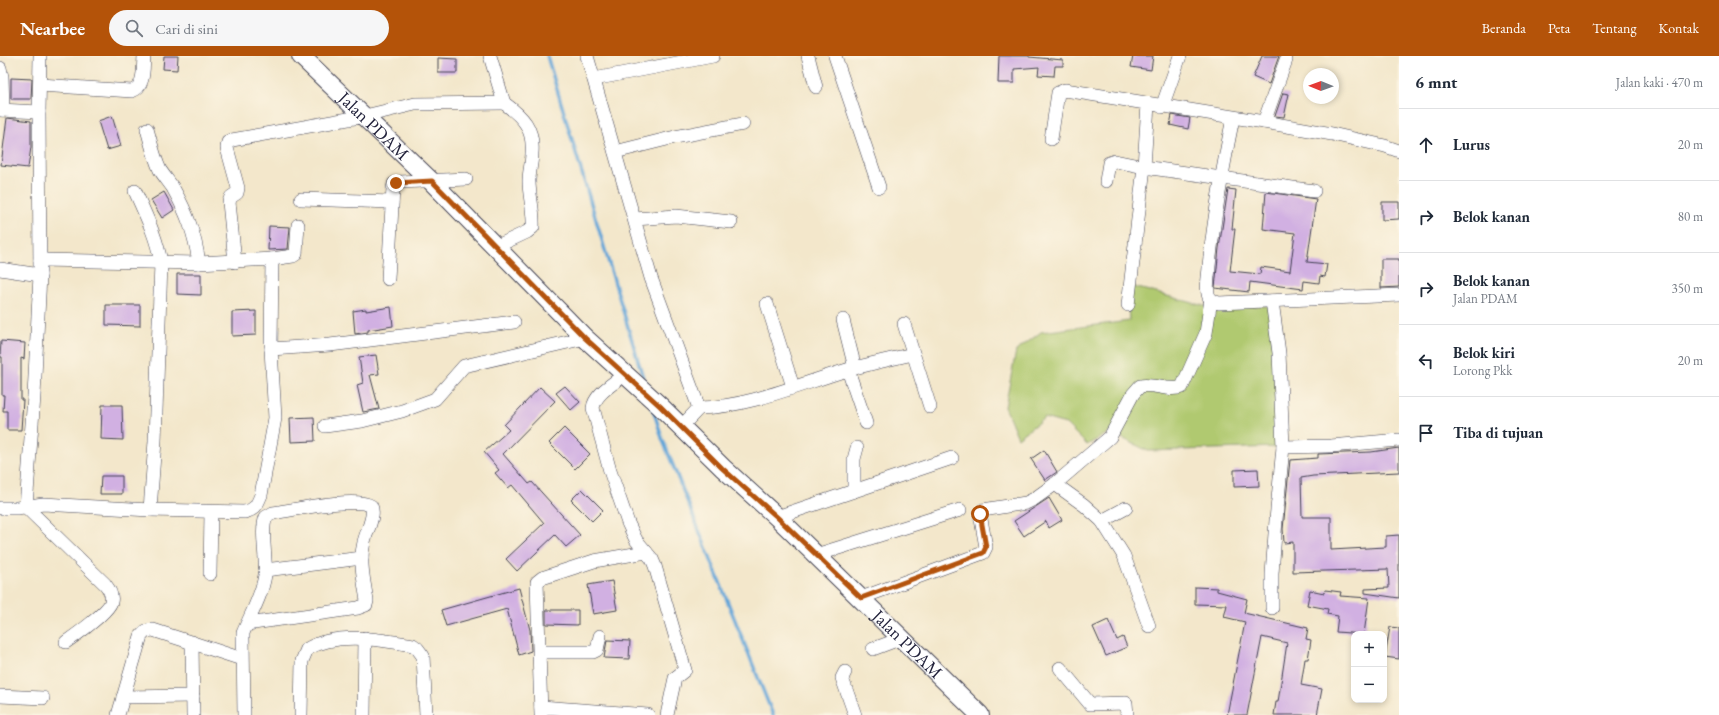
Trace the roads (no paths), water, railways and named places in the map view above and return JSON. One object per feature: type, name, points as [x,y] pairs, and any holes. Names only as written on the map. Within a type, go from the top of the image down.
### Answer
[{"type":"street","points":[[40,56],[40,275],[34,396],[26,507],[105,584],[110,594],[109,606],[95,620],[66,642]]},
{"type":"street","points":[[40,85],[132,91],[137,89],[141,84],[144,56]]},
{"type":"street","name":"Jalan PDAM","points":[[301,56],[432,181],[585,338],[660,406],[722,468],[777,517],[980,715]]},
{"type":"street","points":[[490,56],[504,103]]},
{"type":"street","points":[[587,56],[651,278],[699,408]]},
{"type":"street","points":[[594,78],[713,56]]},
{"type":"street","points":[[808,56],[816,87]]},
{"type":"street","points":[[835,56],[879,187]]},
{"type":"street","points":[[1162,107],[1180,56]]},
{"type":"street","points":[[1264,122],[1286,60]]},
{"type":"street","points":[[0,68],[2,77],[2,110],[39,112]]},
{"type":"street","points":[[1052,140],[1057,97],[1058,93],[1062,91],[1332,134],[1385,146],[1399,151]]},
{"type":"street","points":[[235,262],[229,202],[230,197],[237,193],[238,188],[227,148],[228,142],[232,140],[365,116],[415,104],[504,103],[518,113],[527,123],[531,133],[533,152],[529,180],[534,214],[533,227],[527,232],[495,247]]},
{"type":"street","points":[[1128,305],[1144,167],[1148,104]]},
{"type":"street","points":[[861,598],[981,555],[985,552],[986,547],[980,520],[980,514],[983,510],[1026,503],[1055,484],[1110,437],[1137,388],[1144,385],[1178,388],[1183,386],[1206,333],[1211,299],[1208,292],[1208,280],[1212,238],[1221,177],[1234,118]]},
{"type":"street","points":[[615,152],[675,137],[743,124]]},
{"type":"street","points":[[147,129],[153,151],[161,171],[188,217],[196,239],[199,263]]},
{"type":"street","points":[[1106,180],[1107,166],[1110,161],[1115,160],[1144,167],[1314,191]]},
{"type":"street","points":[[388,279],[393,188],[396,183],[466,179]]},
{"type":"street","points":[[136,191],[155,237],[161,263],[155,441],[150,510]]},
{"type":"street","points":[[301,199],[392,202]]},
{"type":"street","points":[[635,219],[676,216],[731,222]]},
{"type":"street","points":[[40,260],[199,263],[272,259],[296,254],[298,225]]},
{"type":"street","points":[[0,508],[26,507],[43,504],[211,512],[250,511],[254,509],[261,495],[275,418],[270,350],[272,259]]},
{"type":"street","points":[[0,269],[40,275]]},
{"type":"street","points":[[1211,299],[1219,303],[1399,295]]},
{"type":"street","points":[[1272,301],[1279,353],[1283,447],[1272,574],[1272,608]]},
{"type":"street","points":[[768,304],[793,387]]},
{"type":"street","points":[[843,320],[852,369],[866,423]]},
{"type":"street","points":[[270,350],[330,345],[514,322]]},
{"type":"street","points":[[904,324],[930,406]]},
{"type":"street","points":[[324,426],[369,419],[402,411],[435,399],[464,366],[585,338]]},
{"type":"street","points":[[681,427],[699,408],[729,405],[852,369],[913,354]]},
{"type":"street","points":[[630,378],[600,395],[595,401],[594,408],[610,471],[628,523],[636,540],[655,566],[685,670],[675,678],[667,715]]},
{"type":"street","points":[[1283,447],[1331,446],[1399,440]]},
{"type":"street","points":[[854,491],[854,458],[858,448]]},
{"type":"street","points":[[777,517],[952,458]]},
{"type":"street","points":[[1055,484],[1084,505],[1102,521],[1124,556],[1149,626]]},
{"type":"street","points":[[244,715],[242,659],[243,638],[247,624],[262,589],[265,570],[265,519],[273,512],[346,502],[367,504],[372,508],[372,514],[364,540],[362,558],[367,600],[364,606],[247,624]]},
{"type":"street","points":[[1102,521],[1126,508]]},
{"type":"street","points":[[816,555],[960,510]]},
{"type":"street","points":[[210,574],[211,512]]},
{"type":"street","points":[[646,552],[594,561],[539,580],[536,586],[540,652],[541,711],[648,715]]},
{"type":"street","points":[[265,570],[362,558]]},
{"type":"street","points":[[118,715],[143,633],[149,630],[154,630],[242,659]]},
{"type":"street","points":[[540,652],[593,652],[597,650],[600,636]]},
{"type":"street","points":[[301,715],[302,661],[307,649],[327,642],[356,638],[413,645],[421,652],[423,656],[426,715]]},
{"type":"street","points":[[364,715],[365,638]]},
{"type":"street","points":[[873,649],[902,638]]},
{"type":"street","points":[[192,642],[193,715]]},
{"type":"street","points":[[1060,668],[1090,704],[1126,703],[1127,715]]},
{"type":"street","points":[[845,672],[842,678],[856,715]]},
{"type":"street","points":[[0,696],[43,698]]},
{"type":"street","points":[[123,697],[192,696]]},
{"type":"waterway","points":[[547,56],[645,384]]},
{"type":"waterway","points":[[653,409],[662,438],[773,715]]}]
